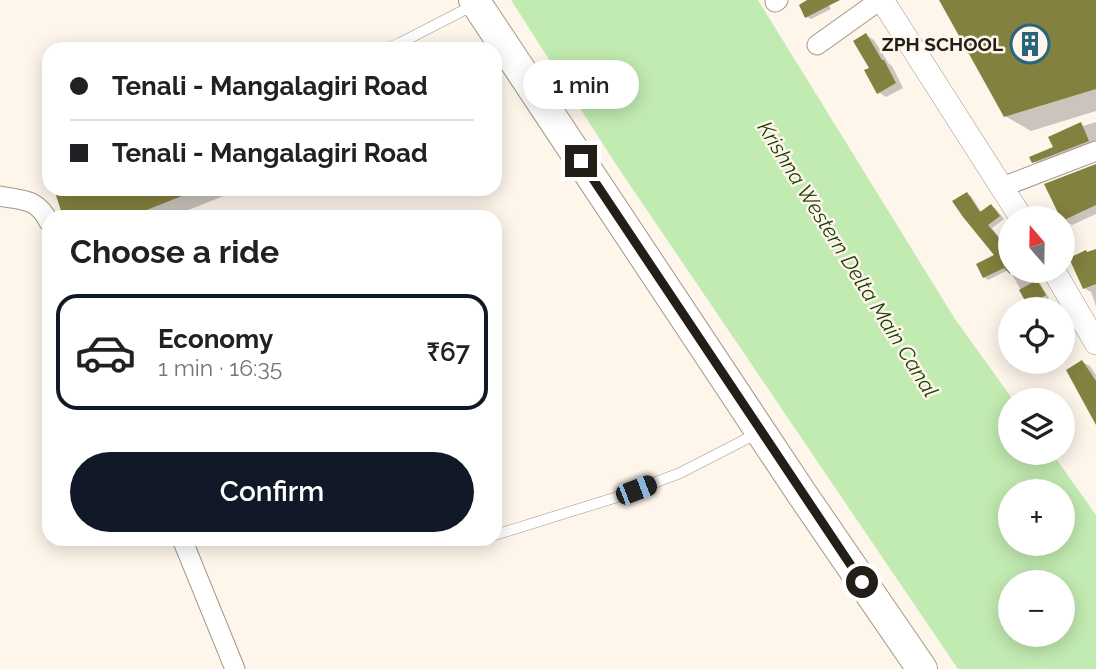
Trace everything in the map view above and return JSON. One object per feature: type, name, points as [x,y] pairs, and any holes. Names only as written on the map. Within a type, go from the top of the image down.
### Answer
[{"type":"main road","points":[[475,2],[502,42]]},
{"type":"main road","points":[[502,43],[922,669]]},
{"type":"street","points":[[817,45],[881,0],[1014,206]]},
{"type":"street","points":[[1002,187],[1096,151]]},
{"type":"street","points":[[0,197],[37,204],[42,210]]},
{"type":"street","points":[[1062,284],[1094,335]]},
{"type":"street","points":[[185,546],[235,669]]},
{"type":"lane","points":[[402,42],[475,2]]},
{"type":"lane","points":[[502,533],[614,498],[680,473],[761,432]]},
{"type":"water","name":"Krishna Western Delta Main Canal","points":[[511,0],[758,0],[955,319],[1005,388],[998,388],[998,465],[1061,465],[1070,479],[998,479],[998,556],[1075,556],[1075,485],[1096,515],[1096,669],[958,669],[615,163]]},
{"type":"building","points":[[807,0],[840,0],[805,18],[799,5]]},
{"type":"building","name":"ZPH SCHOOL","points":[[939,0],[1096,0],[1096,89],[1004,117]]},
{"type":"building","points":[[866,33],[896,83],[877,94],[864,70],[869,68],[853,41]]},
{"type":"building","points":[[1081,122],[1089,141],[1032,163],[1029,157],[1053,147],[1048,137]]},
{"type":"building","points":[[1096,164],[1096,205],[1075,215],[1075,206],[1055,206],[1044,184]]},
{"type":"building","points":[[967,192],[980,212],[991,204],[998,213],[998,218],[988,225],[998,237],[998,271],[983,278],[976,264],[994,255],[952,201]]},
{"type":"building","points":[[56,196],[182,196],[147,210],[61,210]]},
{"type":"building","points":[[1096,249],[1096,284],[1083,289],[1075,271],[1075,255],[1086,250]]},
{"type":"building","points":[[1030,284],[1039,284],[1046,295],[1023,297],[1019,290]]},
{"type":"building","points":[[1082,360],[1096,381],[1096,425],[1068,374],[1075,374],[1075,364]]},
{"type":"place","name":"ZPH SCHOOL","points":[[1030,44]]},
{"type":"route","points":[[581,161],[862,582]]}]
